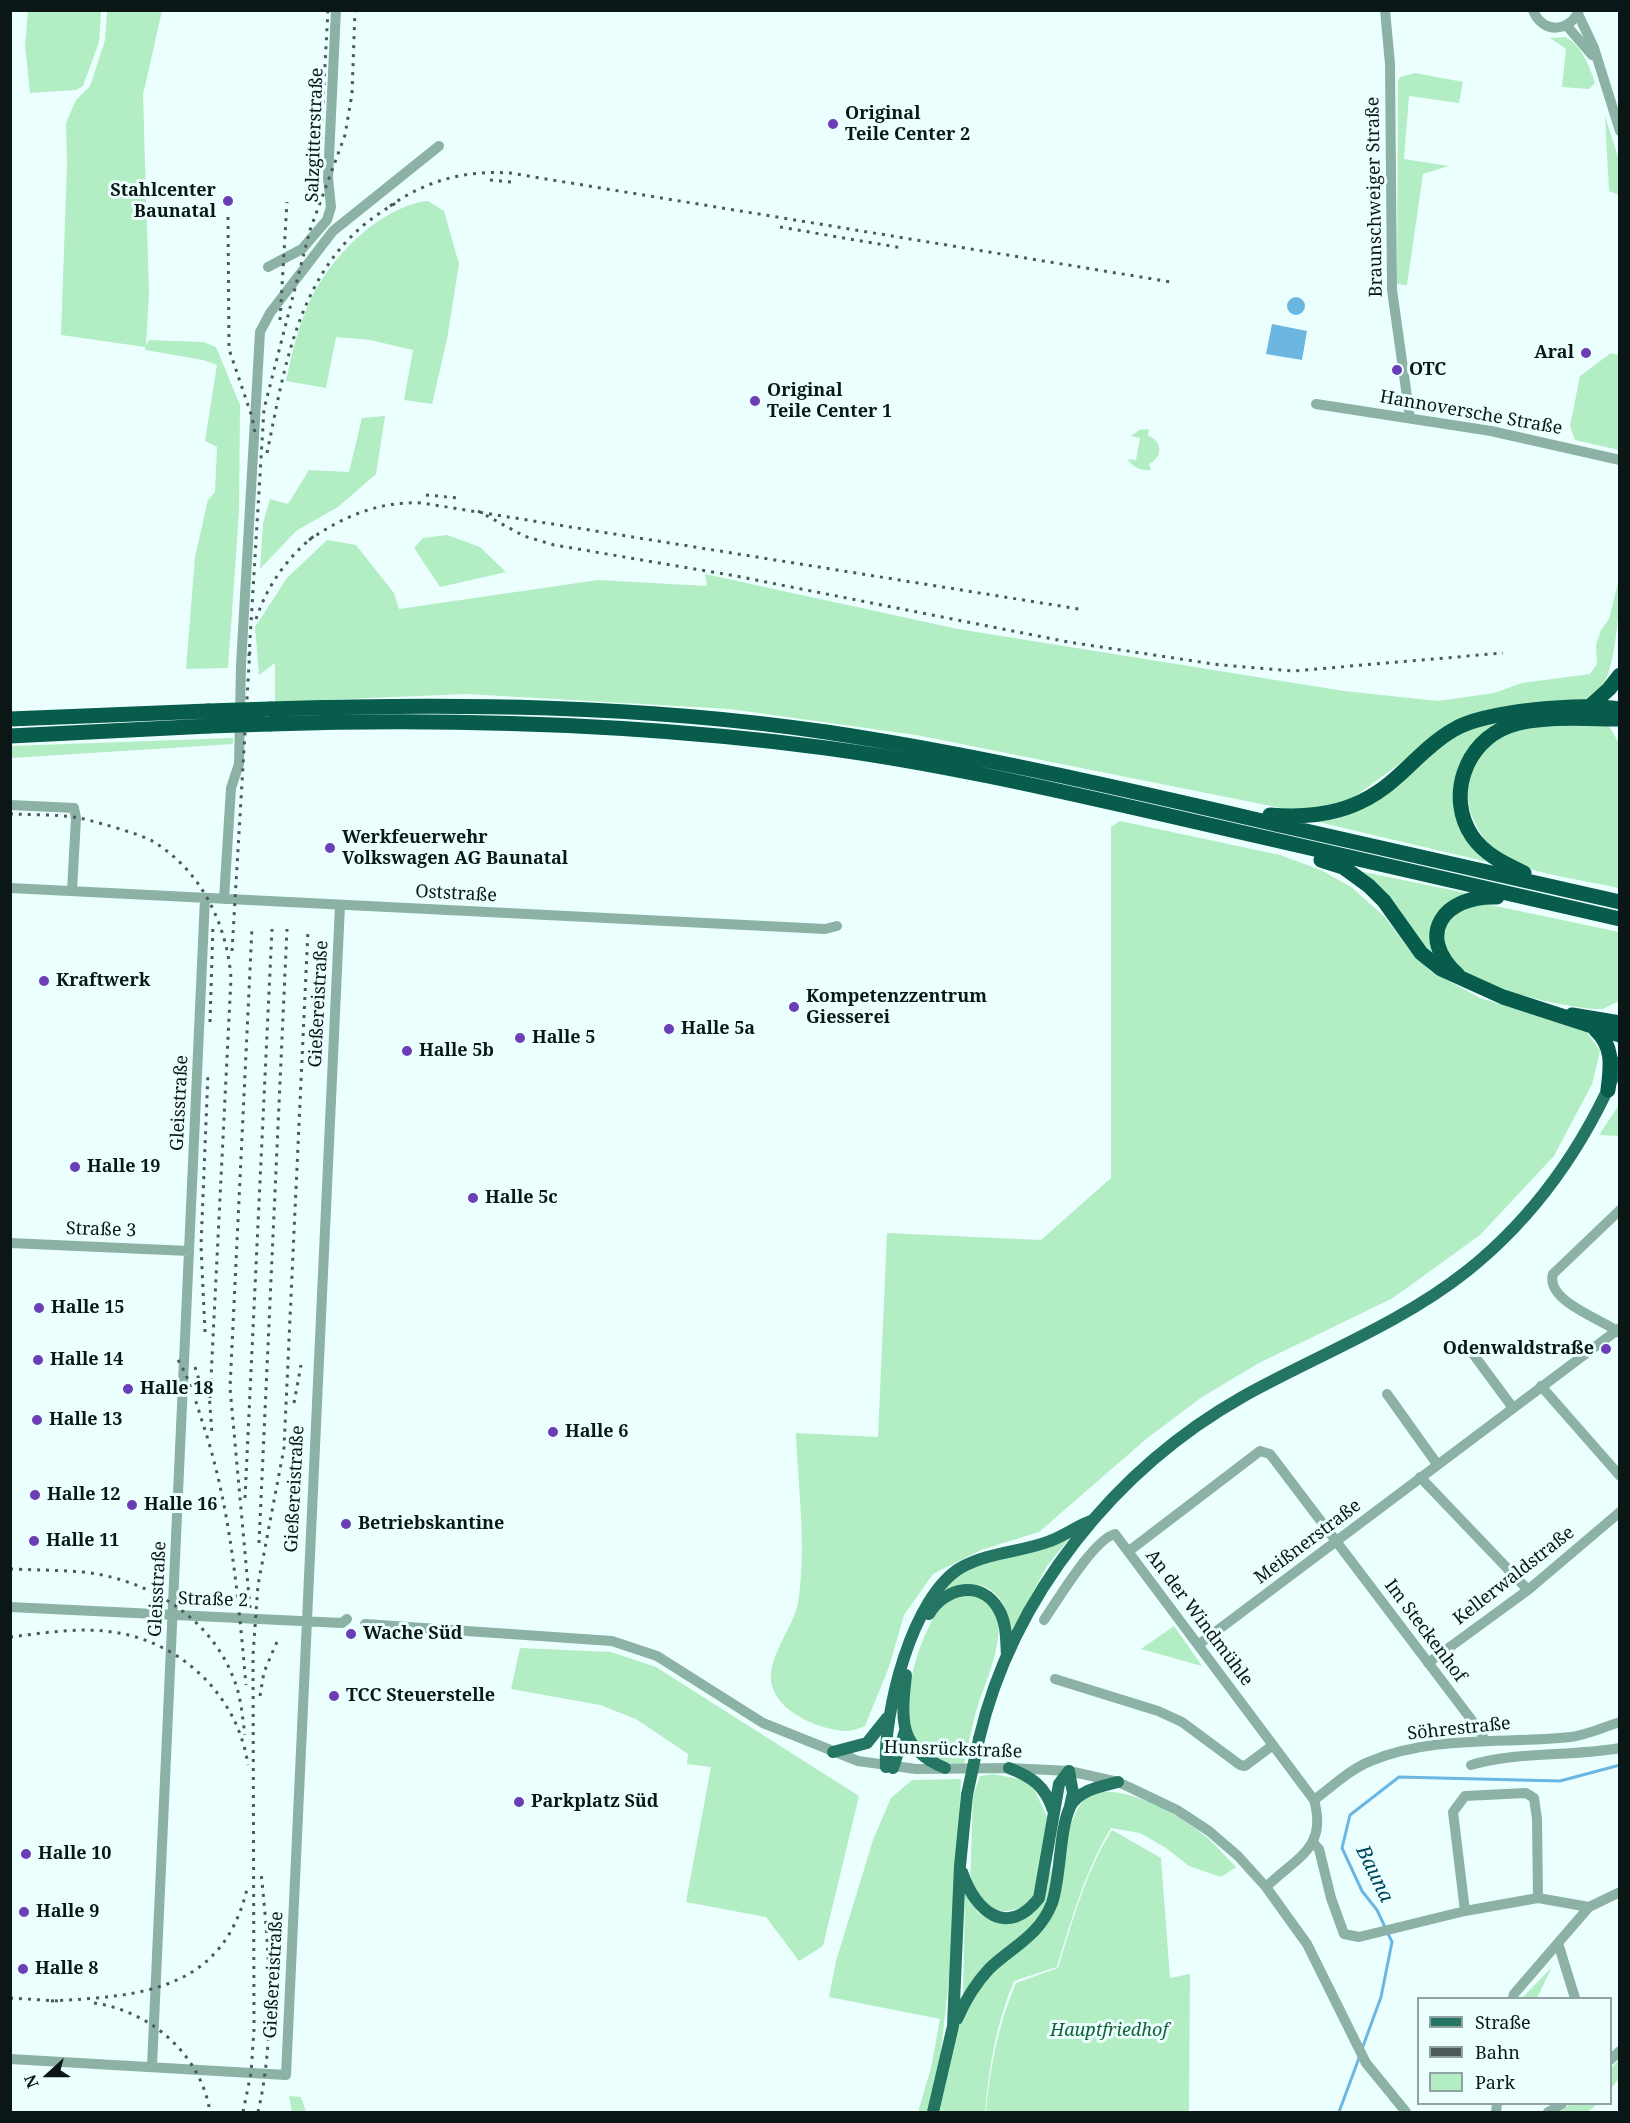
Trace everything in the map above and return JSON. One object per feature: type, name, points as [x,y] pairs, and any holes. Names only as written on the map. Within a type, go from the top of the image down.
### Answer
[{"type":"highway","points":[[1589,707],[1609,689],[1620,675]]},
{"type":"highway","points":[[10,719],[208,718],[453,705],[565,708],[706,718],[824,732],[946,752],[1620,902]]},
{"type":"highway","points":[[1219,811],[1298,818],[1340,811],[1377,794],[1438,740],[1473,720],[1503,713],[1589,707],[1620,709]]},
{"type":"highway","points":[[270,716],[565,723],[697,733],[829,748],[936,766],[1302,846],[1620,919]]},
{"type":"highway","points":[[10,736],[208,718]]},
{"type":"highway","points":[[1554,887],[1498,860],[1472,836],[1460,802],[1461,784],[1467,765],[1485,741],[1509,726],[1527,722],[1620,719]]},
{"type":"highway","points":[[1302,846],[1320,859],[1342,867],[1369,886],[1428,960],[1465,981],[1503,997],[1595,1023],[1620,1035]]},
{"type":"highway","points":[[1465,981],[1449,965],[1439,946],[1439,927],[1445,914],[1456,904],[1469,899],[1530,899]]},
{"type":"highway","points":[[1595,1023],[1620,1009]]},
{"type":"highway","points":[[1595,1023],[1620,1023]]},
{"type":"highway","points":[[1595,1023],[1610,1048],[1608,1090]]},
{"type":"main road","points":[[933,2112],[953,2026],[960,1866],[967,1795],[984,1716],[1007,1656],[1030,1607],[1092,1521],[1140,1471],[1193,1428],[1243,1397],[1426,1300],[1467,1271],[1514,1229],[1568,1162],[1608,1090],[1620,1062]]},
{"type":"main road","points":[[890,1767],[888,1717],[915,1628],[938,1587],[961,1568],[982,1558],[1052,1540],[1074,1527],[1092,1521]]},
{"type":"main road","points":[[945,1768],[922,1756],[913,1748],[905,1731],[903,1714],[906,1676],[921,1630],[930,1611],[944,1595],[960,1589],[977,1591],[991,1600],[1000,1611],[1005,1626],[1007,1656]]},
{"type":"main road","points":[[833,1752],[867,1743],[888,1717]]},
{"type":"main road","points":[[890,1767],[905,1731]]},
{"type":"main road","points":[[1009,1768],[1039,1783],[1048,1795],[1053,1811]]},
{"type":"main road","points":[[960,1866],[968,1888],[979,1906],[995,1917],[1012,1918],[1028,1912],[1039,1898],[1059,1784],[1069,1771]]},
{"type":"main road","points":[[953,2026],[969,1993],[990,1969],[1020,1946],[1042,1923],[1052,1902],[1072,1793],[1069,1771]]},
{"type":"main road","points":[[1070,1806],[1090,1790],[1118,1782]]},
{"type":"street","name":"Salzgitterstraße","points":[[268,267],[302,249],[327,220],[331,207],[328,178],[336,10]]},
{"type":"street","name":"Braunschweiger Straße","points":[[1385,10],[1390,64],[1392,290],[1410,418]]},
{"type":"street","points":[[1533,10],[1539,21],[1556,28],[1567,26],[1578,12],[1587,31],[1620,131]]},
{"type":"street","points":[[1567,26],[1578,36],[1600,68]]},
{"type":"street","points":[[224,899],[231,788],[239,764],[240,665],[260,332],[270,313],[333,231],[345,219],[422,163],[439,146]]},
{"type":"street","name":"Hannoversche Straße","points":[[1316,404],[1491,430],[1620,460]]},
{"type":"street","points":[[10,805],[74,808],[76,818],[72,891]]},
{"type":"street","name":"Oststraße","points":[[10,888],[825,929],[837,927]]},
{"type":"street","name":"Gleisstraße","points":[[152,2066],[205,898]]},
{"type":"street","name":"Gießereistraße","points":[[152,2066],[286,2075],[340,905]]},
{"type":"street","points":[[1618,1331],[1569,1303],[1556,1293],[1551,1280],[1553,1274],[1620,1210]]},
{"type":"street","name":"Straße 3","points":[[10,1243],[189,1251]]},
{"type":"street","name":"Meißnerstraße","points":[[1198,1645],[1541,1386],[1618,1331]]},
{"type":"street","points":[[1465,1343],[1513,1408]]},
{"type":"street","points":[[1541,1386],[1620,1476]]},
{"type":"street","points":[[1387,1394],[1437,1464]]},
{"type":"street","name":"Im Steckenhof","points":[[1129,1551],[1260,1451],[1265,1451],[1337,1541],[1485,1741]]},
{"type":"street","points":[[1420,1477],[1528,1590]]},
{"type":"street","name":"Kellerwaldstraße","points":[[1428,1663],[1528,1590],[1620,1512]]},
{"type":"street","name":"An der Windmühle","points":[[1044,1620],[1087,1558],[1109,1536],[1115,1534],[1314,1800],[1318,1817],[1317,1832],[1313,1843]]},
{"type":"street","name":"Straße 2","points":[[10,1607],[352,1624]]},
{"type":"street","name":"Hunsrückstraße","points":[[352,1624],[612,1641],[657,1656],[764,1723],[833,1752],[890,1767],[1069,1771],[1118,1782],[1177,1810],[1209,1831],[1238,1856],[1266,1887],[1307,1944],[1366,2063],[1406,2112]]},
{"type":"street","points":[[1055,1679],[1128,1701],[1174,1718],[1202,1735],[1240,1765],[1245,1766],[1273,1745]]},
{"type":"street","name":"Söhrestraße","points":[[1314,1800],[1368,1762],[1384,1756],[1422,1748],[1485,1741],[1573,1736],[1620,1722]]},
{"type":"street","points":[[1471,1765],[1496,1758],[1559,1756],[1620,1748]]},
{"type":"street","points":[[1465,1911],[1453,1812],[1465,1796],[1526,1793],[1534,1798],[1537,1819],[1538,1898]]},
{"type":"street","points":[[1266,1887],[1299,1859],[1313,1843],[1320,1853],[1330,1898],[1344,1934],[1359,1937],[1465,1911],[1538,1898],[1589,1907]]},
{"type":"street","points":[[1513,1997],[1589,1907],[1620,1892]]},
{"type":"street","points":[[1558,1943],[1575,1997]]},
{"type":"street","points":[[10,2059],[152,2066]]},
{"type":"green space","points":[[28,11],[101,11],[99,42],[83,86],[76,90],[30,93],[25,45]]},
{"type":"green space","points":[[107,11],[162,11],[143,95],[149,294],[146,345],[149,340],[203,342],[216,347],[240,405],[239,512],[228,668],[186,669],[195,557],[208,500],[215,492],[217,447],[205,441],[217,365],[203,360],[145,350],[145,347],[61,335],[67,165],[66,123],[76,100],[90,86],[105,40]]},
{"type":"green space","points":[[1565,37],[1576,45],[1587,63],[1595,83],[1589,89],[1562,87],[1566,49],[1550,38]]},
{"type":"green space","points":[[1415,73],[1463,82],[1459,103],[1409,96],[1404,159],[1449,166],[1423,174],[1407,285],[1397,284],[1398,81],[1400,77]]},
{"type":"green space","points":[[1605,116],[1619,160],[1619,195],[1609,191]]},
{"type":"green space","points":[[428,201],[444,211],[459,264],[447,339],[432,404],[404,400],[413,350],[370,340],[336,337],[326,388],[286,381],[306,311],[330,268],[358,237],[375,224],[410,205]]},
{"type":"green space","points":[[1611,353],[1619,355],[1619,450],[1575,440],[1570,426],[1580,376]]},
{"type":"green space","points":[[385,416],[376,474],[338,507],[296,531],[260,569],[263,523],[270,499],[288,504],[309,470],[349,472],[362,418]]},
{"type":"green space","points":[[1149,429],[1148,436],[1159,445],[1159,453],[1149,464],[1151,470],[1144,470],[1135,467],[1127,459],[1136,460],[1140,438],[1131,436],[1139,430]]},
{"type":"green space","points":[[447,535],[480,547],[506,572],[440,587],[414,548],[423,538]]},
{"type":"green space","points":[[327,540],[356,545],[394,593],[399,609],[598,580],[707,586],[705,574],[958,629],[1344,691],[1438,701],[1494,693],[1522,683],[1590,674],[1597,664],[1596,645],[1601,630],[1609,619],[1620,575],[1618,621],[1613,658],[1608,674],[1602,688],[1594,697],[1581,702],[1512,706],[1483,711],[1458,721],[1343,805],[1311,814],[916,735],[730,709],[466,694],[275,702],[275,663],[259,675],[255,627],[287,578]]},
{"type":"green space","points":[[1529,716],[1494,728],[1456,797],[1492,863],[1318,822],[1340,818],[1358,810],[1471,725]]},
{"type":"green space","points":[[1552,724],[1609,726],[1619,743],[1619,888],[1547,873],[1507,861],[1484,837],[1470,811],[1468,783],[1472,769],[1491,744],[1512,732]]},
{"type":"green space","points":[[233,738],[233,744],[11,758],[11,746]]},
{"type":"green space","points":[[1120,821],[1280,855],[1321,870],[1351,887],[1384,916],[1410,951],[1432,972],[1480,998],[1586,1031],[1600,1051],[1592,1084],[1554,1156],[1480,1235],[1393,1298],[1259,1363],[1202,1397],[1145,1440],[1039,1532],[981,1550],[933,1574],[904,1615],[889,1667],[865,1726],[847,1731],[814,1724],[783,1705],[776,1696],[771,1676],[772,1665],[795,1613],[801,1582],[802,1540],[796,1433],[878,1437],[887,1233],[1041,1240],[1111,1178],[1111,827]]},
{"type":"green space","points":[[1359,871],[1466,893],[1445,906],[1434,960]]},
{"type":"green space","points":[[1481,903],[1619,932],[1619,1001],[1603,1009],[1558,1004],[1512,992],[1470,975],[1455,964],[1446,951],[1443,927],[1453,913]]},
{"type":"green space","points":[[1619,1105],[1619,1136],[1599,1135]]},
{"type":"green space","points":[[1072,1535],[1047,1566],[1011,1633],[1004,1606],[990,1589],[968,1584],[941,1592],[963,1571]]},
{"type":"green space","points":[[958,1594],[979,1597],[992,1606],[998,1619],[995,1654],[976,1712],[964,1764],[940,1761],[924,1751],[914,1735],[909,1716],[909,1695],[913,1673],[926,1633],[940,1607],[945,1601]]},
{"type":"green space","points":[[1174,1626],[1202,1666],[1141,1649]]},
{"type":"green space","points":[[520,1648],[611,1652],[656,1667],[859,1796],[823,1946],[799,1961],[766,1917],[686,1902],[711,1767],[687,1764],[688,1754],[636,1719],[600,1705],[511,1689]]},
{"type":"green space","points":[[993,1774],[1024,1780],[1034,1789],[1048,1819],[1037,1890],[1029,1905],[1009,1911],[1001,1911],[989,1906],[970,1886],[973,1796],[980,1776]]},
{"type":"green space","points":[[961,1779],[954,1933],[941,2051],[963,1999],[965,1893],[978,1913],[999,1922],[1035,1909],[1076,1812],[1089,1796],[1109,1792],[1124,1794],[1156,1805],[1199,1831],[1236,1867],[1221,1877],[1189,1866],[1166,1848],[1140,1833],[1111,1828],[1086,1878],[1057,1967],[1014,1981],[1002,2013],[994,2046],[985,2112],[918,2112],[931,2068],[940,2019],[829,1997],[836,1961],[873,1840],[891,1798],[912,1780]]},
{"type":"green space","name":"Hauptfriedhof","points":[[1112,1830],[1161,1858],[1170,1978],[1190,1974],[1189,2112],[986,2112],[996,2046],[1016,1983],[1058,1968],[1087,1880]]},
{"type":"green space","points":[[1552,1967],[1537,1997],[1523,1997]]},
{"type":"green space","points":[[1619,2060],[1619,2078],[1612,2088],[1612,2067]]},
{"type":"green space","points":[[289,2096],[301,2097],[306,2112],[292,2112]]},
{"type":"green space","points":[[1570,2105],[1596,2105],[1588,2112],[1559,2112]]},
{"type":"water","points":[[1292,297],[1300,297],[1305,302],[1303,313],[1292,315],[1287,310],[1287,302]]},
{"type":"water","points":[[1272,324],[1307,331],[1302,360],[1266,354]]},
{"type":"waterway","name":"Bauna","points":[[1362,2049],[1381,1997],[1392,1942],[1377,1910],[1362,1891],[1342,1848],[1350,1815],[1399,1777],[1560,1781],[1620,1765]]},
{"type":"waterway","name":"Bauna","points":[[1339,2112],[1359,2058]]},
{"type":"railway","points":[[318,193],[328,10]]},
{"type":"railway","points":[[249,656],[264,409],[310,230],[345,135],[352,94],[355,10]]},
{"type":"railway","points":[[390,206],[418,189],[447,179],[478,173],[510,173],[1171,282]]},
{"type":"railway","points":[[490,180],[511,182]]},
{"type":"railway","points":[[280,320],[287,202]]},
{"type":"railway","points":[[267,453],[282,380],[292,345],[319,279],[339,250],[365,224],[398,202]]},
{"type":"railway","points":[[228,217],[229,349],[252,417],[256,438]]},
{"type":"railway","points":[[780,227],[902,248]]},
{"type":"railway","points":[[426,495],[459,498]]},
{"type":"railway","points":[[309,540],[335,524],[362,512],[391,505],[422,503],[1079,609]]},
{"type":"railway","points":[[478,511],[524,536],[554,545],[736,576],[1068,642],[1220,665],[1293,671],[1503,653]]},
{"type":"railway","points":[[256,619],[266,594],[287,562],[315,535]]},
{"type":"railway","points":[[232,951],[250,648]]},
{"type":"railway","points":[[10,814],[75,817],[130,832],[154,842],[171,854],[198,884],[209,901],[224,938],[231,978],[210,1398]]},
{"type":"railway","points":[[210,1022],[213,924]]},
{"type":"railway","points":[[250,1608],[230,1388],[252,928]]},
{"type":"railway","points":[[245,1498],[272,929]]},
{"type":"railway","points":[[259,1543],[287,929]]},
{"type":"railway","points":[[243,2112],[251,2073],[254,2029],[253,1655],[258,1585],[284,1448],[308,930]]},
{"type":"railway","points":[[205,1332],[201,1246],[208,1073]]},
{"type":"railway","points":[[178,1360],[195,1399],[213,1456],[227,1520],[246,1685]]},
{"type":"railway","points":[[294,1403],[301,1365]]},
{"type":"railway","points":[[195,1367],[205,1399]]},
{"type":"railway","points":[[209,1392],[212,1434]]},
{"type":"railway","points":[[10,1569],[74,1571],[107,1576],[152,1592],[173,1604],[192,1619],[222,1655],[238,1691],[245,1735]]},
{"type":"railway","points":[[10,1637],[87,1630],[137,1637],[161,1647],[183,1660],[219,1695],[232,1716],[242,1740],[248,1765]]},
{"type":"railway","points":[[260,1696],[264,1672],[279,1637]]},
{"type":"railway","points":[[258,2112],[264,2083],[269,2023],[268,1962],[261,1872]]},
{"type":"railway","points":[[51,2001],[117,1996],[147,1990],[175,1981],[199,1967],[220,1947],[236,1920],[248,1885]]},
{"type":"railway","points":[[10,1998],[58,2001]]},
{"type":"railway","points":[[94,2003],[135,2015],[170,2039],[196,2072],[205,2091],[210,2112]]},
{"type":"place","name":"Original Teile Center 2","points":[[833,124]]},
{"type":"place","name":"Stahlcenter Baunatal","points":[[228,201]]},
{"type":"place","name":"Aral","points":[[1586,353]]},
{"type":"place","name":"OTC","points":[[1397,370]]},
{"type":"place","name":"Original Teile Center 1","points":[[755,401]]},
{"type":"place","name":"Werkfeuerwehr Volkswagen AG Baunatal","points":[[330,848]]},
{"type":"place","name":"Kraftwerk","points":[[44,981]]},
{"type":"place","name":"Kompetenzzentrum Giesserei","points":[[794,1007]]},
{"type":"place","name":"Halle 5a","points":[[669,1029]]},
{"type":"place","name":"Halle 5","points":[[520,1038]]},
{"type":"place","name":"Halle 5b","points":[[407,1051]]},
{"type":"place","name":"Halle 19","points":[[75,1167]]},
{"type":"place","name":"Halle 5c","points":[[473,1198]]},
{"type":"place","name":"Halle 15","points":[[39,1308]]},
{"type":"place","name":"Odenwaldstraße","points":[[1606,1349]]},
{"type":"place","name":"Halle 14","points":[[38,1360]]},
{"type":"place","name":"Halle 18","points":[[128,1389]]},
{"type":"place","name":"Halle 13","points":[[37,1420]]},
{"type":"place","name":"Halle 6","points":[[553,1432]]},
{"type":"place","name":"Halle 12","points":[[35,1495]]},
{"type":"place","name":"Halle 16","points":[[132,1505]]},
{"type":"place","name":"Betriebskantine","points":[[346,1524]]},
{"type":"place","name":"Halle 11","points":[[34,1541]]},
{"type":"place","name":"Wache Süd","points":[[351,1634]]},
{"type":"place","name":"TCC Steuerstelle","points":[[334,1696]]},
{"type":"place","name":"Parkplatz Süd","points":[[519,1802]]},
{"type":"place","name":"Halle 10","points":[[26,1854]]},
{"type":"place","name":"Halle 9","points":[[24,1912]]},
{"type":"place","name":"Halle 8","points":[[23,1969]]}]
